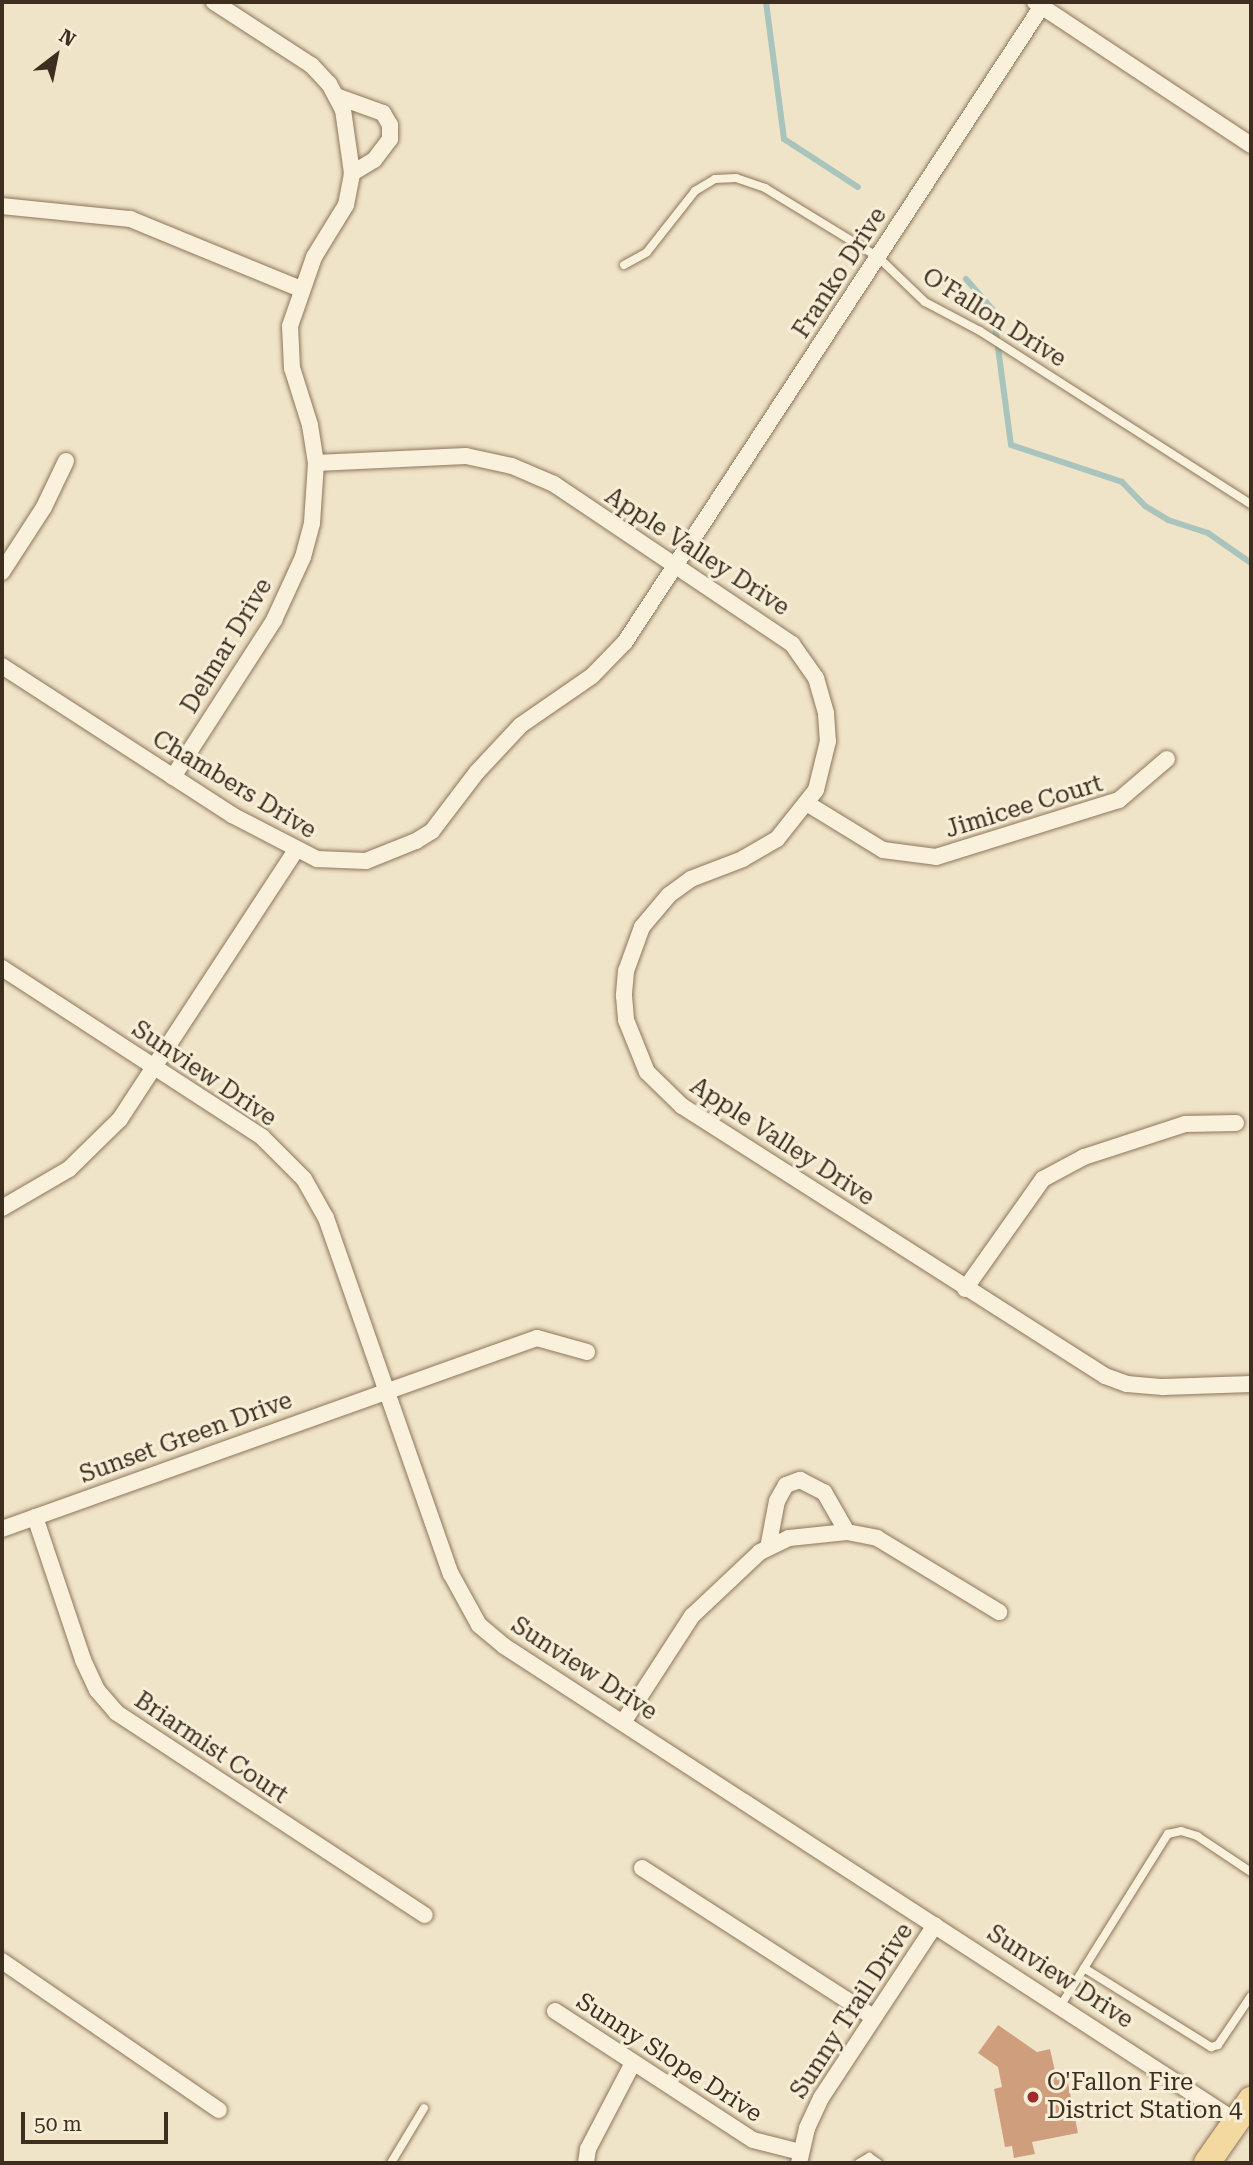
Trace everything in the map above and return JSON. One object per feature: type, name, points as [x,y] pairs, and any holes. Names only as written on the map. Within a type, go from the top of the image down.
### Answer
[{"type":"main road","points":[[1207,2163],[1244,2111]]},
{"type":"street","name":"Delmar Drive","points":[[173,777],[287,597],[312,523],[316,463],[292,368],[290,326],[301,289],[340,218],[352,173],[343,110],[311,65],[214,2]]},
{"type":"street","points":[[1039,4],[1251,145]]},
{"type":"street","name":"Franko Drive","points":[[676,566],[1039,4]]},
{"type":"street","points":[[335,96],[383,113],[390,125],[390,139],[373,160],[352,173]]},
{"type":"street","points":[[2,206],[130,219],[155,226],[301,289]]},
{"type":"street","name":"Apple Valley Drive","points":[[316,463],[466,456],[512,466],[554,485],[771,626],[792,644],[816,678],[828,741],[824,765],[808,804],[761,850],[691,879],[653,913],[634,944],[626,971],[626,1020],[647,1072],[682,1106],[1086,1366],[1127,1384],[1251,1388]]},
{"type":"street","points":[[2,572],[44,507],[66,461]]},
{"type":"street","name":"Chambers Drive","points":[[2,666],[173,777],[296,850],[317,859],[366,861],[392,854],[432,831],[504,741],[610,660],[676,566]]},
{"type":"street","name":"Jimicee Court","points":[[808,804],[883,850],[936,857],[1119,800],[1167,759]]},
{"type":"street","points":[[2,1208],[49,1184],[101,1142],[155,1067],[296,850]]},
{"type":"street","name":"Sunview Drive","points":[[2,968],[262,1137],[304,1180],[326,1218],[451,1574],[479,1625],[504,1646],[624,1721],[935,1925],[1061,2005],[1244,2111]]},
{"type":"street","points":[[965,1289],[1043,1179],[1084,1157],[1185,1124],[1236,1123]]},
{"type":"street","name":"Sunset Green Drive","points":[[2,1529],[385,1390],[537,1338],[587,1352]]},
{"type":"street","points":[[768,1548],[778,1501],[786,1485],[800,1480],[824,1492],[847,1532]]},
{"type":"street","name":"Briarmist Court","points":[[35,1517],[83,1660],[97,1690],[117,1713],[425,1915]]},
{"type":"street","points":[[624,1721],[692,1616],[768,1548],[789,1538],[847,1532],[877,1538],[999,1612]]},
{"type":"street","points":[[642,1868],[873,2017]]},
{"type":"street","name":"Sunny Trail Drive","points":[[800,2158],[821,2098],[935,1925]]},
{"type":"street","points":[[2,1961],[219,2110]]},
{"type":"street","name":"Sunny Slope Drive","points":[[555,2011],[753,2140],[800,2158]]},
{"type":"street","points":[[586,2163],[588,2150],[633,2063]]},
{"type":"lane","name":"O'Fallon Drive","points":[[624,265],[647,252],[695,191],[715,179],[736,178],[765,188],[878,257],[925,302],[980,331],[1251,504]]},
{"type":"lane","points":[[1061,2005],[1168,1834],[1181,1831],[1198,1836],[1251,1872]]},
{"type":"lane","points":[[1084,1968],[1211,2047],[1218,2045],[1251,1996]]},
{"type":"lane","points":[[391,2163],[424,2108]]},
{"type":"lane","points":[[859,2163],[869,2158],[878,2163]]},
{"type":"building","name":"O'Fallon Fire District Station 4","points":[[998,2025],[1037,2052],[1050,2049],[1057,2080],[1067,2078],[1078,2133],[1032,2142],[1035,2154],[1014,2158],[1012,2146],[1005,2147],[994,2089],[1002,2087],[998,2067],[978,2053]]},
{"type":"waterway","points":[[766,2],[784,139],[858,187]]},
{"type":"waterway","points":[[966,279],[993,310],[1011,445],[1122,482],[1145,506],[1168,520],[1208,533],[1251,563]]},
{"type":"place","name":"O'Fallon Fire District Station 4","points":[[1033,2097]]}]
